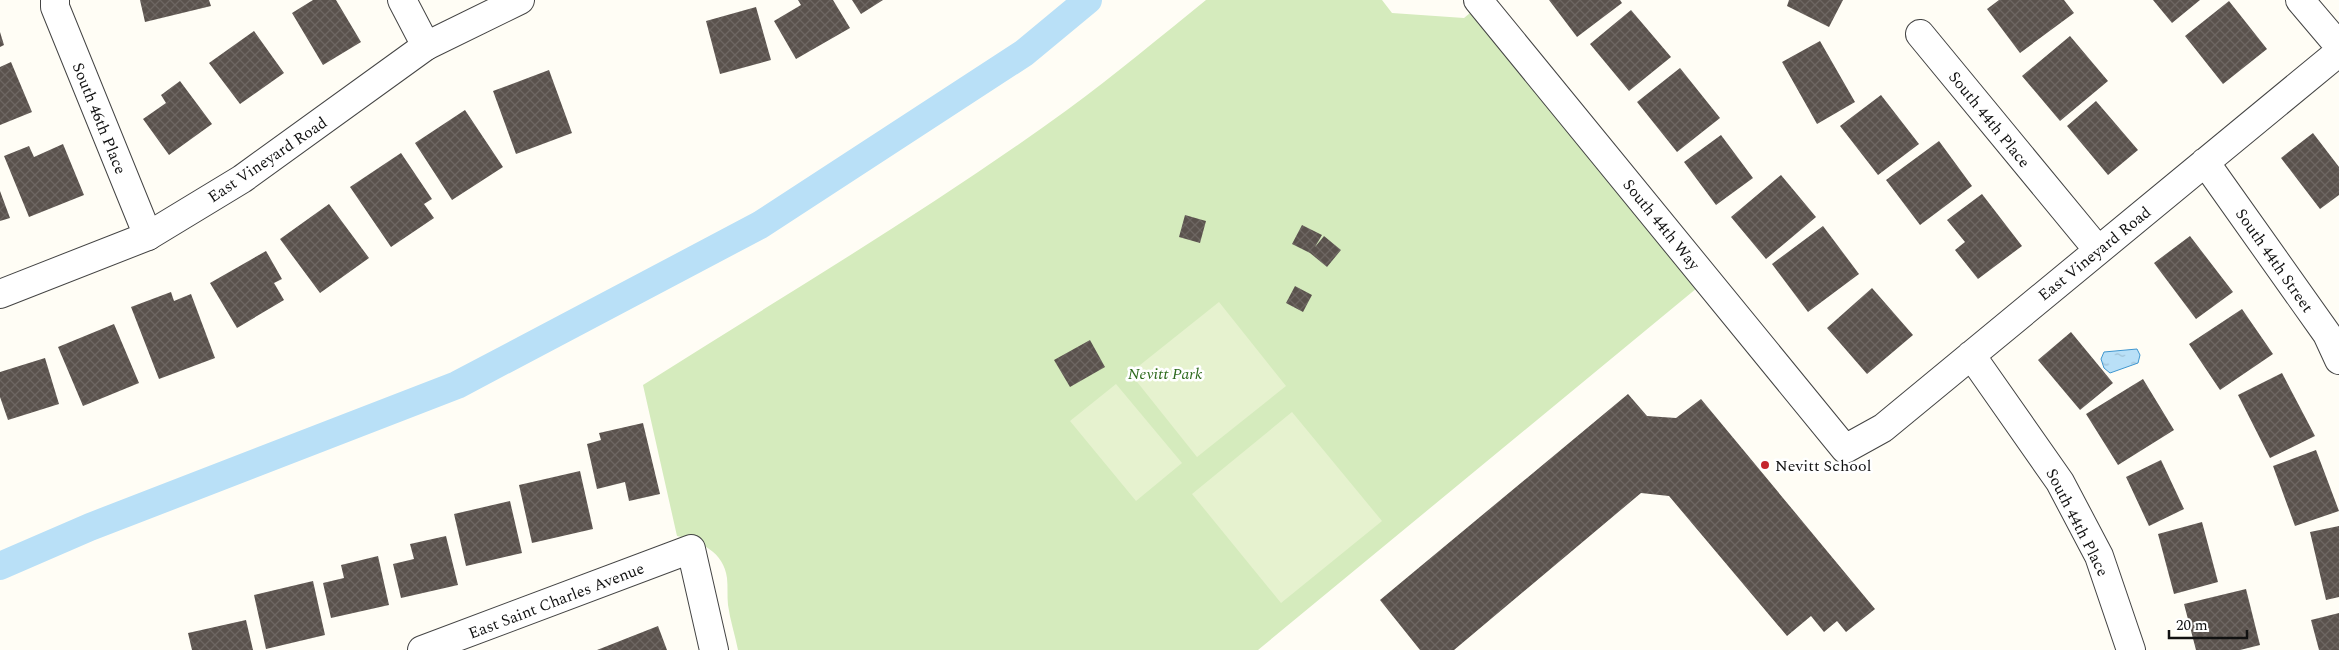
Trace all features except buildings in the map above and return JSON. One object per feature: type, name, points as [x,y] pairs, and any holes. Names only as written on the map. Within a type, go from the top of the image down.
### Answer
[{"type":"street","name":"South 46th Place","points":[[55,0],[55,7],[148,236]]},
{"type":"street","points":[[402,0],[426,46]]},
{"type":"street","name":"East Vineyard Road","points":[[0,294],[148,236],[242,179],[426,46],[520,0]]},
{"type":"street","name":"South 44th Way","points":[[1478,0],[1845,449]]},
{"type":"street","points":[[2300,0],[2339,46]]},
{"type":"street","name":"South 44th Place","points":[[1920,34],[2098,250]]},
{"type":"street","name":"East Vineyard Road","points":[[1845,449],[1883,428],[2339,52]]},
{"type":"street","name":"South 44th Street","points":[[2205,162],[2327,334],[2339,360]]},
{"type":"street","name":"South 44th Place","points":[[1972,354],[2060,482],[2099,556],[2132,650]]},
{"type":"street","name":"East Saint Charles Avenue","points":[[422,650],[691,549],[714,650]]},
{"type":"green space","name":"Nevitt Park","points":[[1206,0],[1382,0],[1392,13],[1464,18],[1470,13],[1697,288],[1258,650],[738,650],[728,605],[727,578],[721,561],[710,549],[694,541],[677,536],[643,385],[911,217],[1016,147],[1102,83]]},
{"type":"green space","points":[[1219,302],[1286,386],[1197,457],[1130,373]]},
{"type":"green space","points":[[1116,384],[1182,463],[1136,501],[1070,421]]},
{"type":"green space","points":[[1292,412],[1382,521],[1281,603],[1192,494]]},
{"type":"water","points":[[2137,349],[2140,355],[2138,363],[2110,373],[2104,368],[2101,359],[2104,352]]},
{"type":"waterway","points":[[0,566],[90,527],[457,385],[760,225],[1024,53],[1088,0]]},
{"type":"place","name":"Nevitt School","points":[[1765,465]]}]
